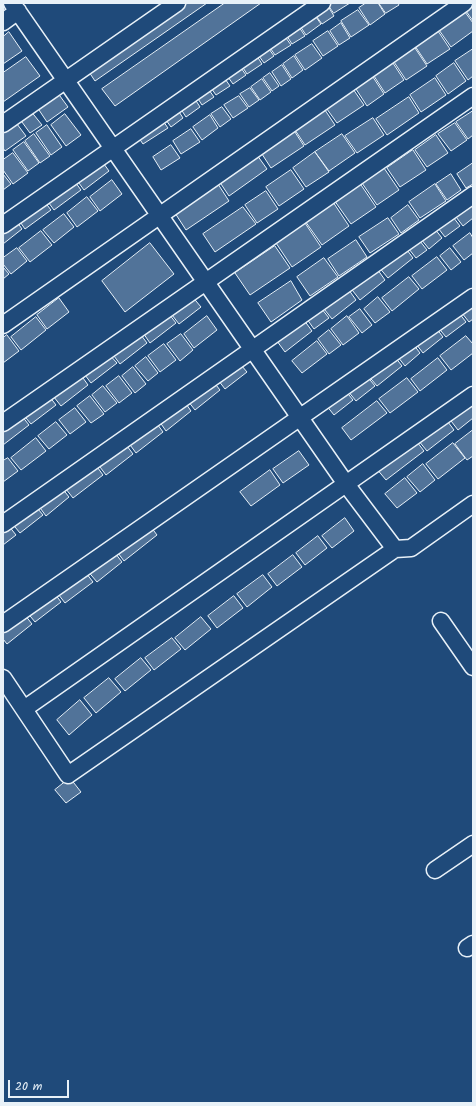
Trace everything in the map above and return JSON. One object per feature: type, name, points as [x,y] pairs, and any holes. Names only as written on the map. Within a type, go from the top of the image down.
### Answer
[{"type":"street","points":[[3,124],[177,3]]},
{"type":"street","points":[[3,225],[322,3]]},
{"type":"street","points":[[3,325],[464,3]]},
{"type":"street","points":[[3,22],[15,7],[346,484],[394,549]]},
{"type":"street","points":[[3,423],[473,96]]},
{"type":"street","points":[[3,524],[473,195]]},
{"type":"street","points":[[3,624],[473,297]]},
{"type":"street","points":[[24,709],[473,395]]},
{"type":"street","points":[[3,678],[68,775],[394,549],[411,548],[473,504]]},
{"type":"street","points":[[441,621],[468,648],[473,667]]},
{"type":"street","points":[[435,870],[473,844]]},
{"type":"building","points":[[175,3],[207,3],[95,81],[85,66]]},
{"type":"building","points":[[225,3],[261,3],[115,106],[102,89]]},
{"type":"building","points":[[326,3],[334,16],[322,24],[311,9]]},
{"type":"building","points":[[327,3],[350,3],[334,13]]},
{"type":"building","points":[[366,3],[378,3],[385,14],[370,25],[359,8]]},
{"type":"building","points":[[379,3],[398,3],[399,5],[386,13]]},
{"type":"building","points":[[473,6],[473,21],[466,11]]},
{"type":"building","points":[[311,10],[321,24],[306,35],[296,20]]},
{"type":"building","points":[[358,10],[369,25],[351,37],[341,21]]},
{"type":"building","points":[[465,12],[473,23],[473,31],[451,47],[439,30]]},
{"type":"building","points":[[295,21],[305,36],[292,44],[283,30]]},
{"type":"building","points":[[341,23],[350,38],[339,45],[330,31]]},
{"type":"building","points":[[281,31],[291,45],[275,55],[266,42]]},
{"type":"building","points":[[328,31],[338,46],[323,56],[313,41]]},
{"type":"building","points":[[438,31],[450,49],[427,64],[415,46]]},
{"type":"building","points":[[9,32],[22,51],[3,64],[3,37]]},
{"type":"building","points":[[264,42],[274,56],[264,63],[254,49]]},
{"type":"building","points":[[312,44],[322,58],[305,70],[295,55]]},
{"type":"building","points":[[415,48],[427,66],[406,80],[394,62]]},
{"type":"building","points":[[473,49],[473,76],[468,80],[455,61]]},
{"type":"building","points":[[253,50],[262,64],[247,74],[238,60]]},
{"type":"building","points":[[294,56],[303,70],[292,78],[283,64]]},
{"type":"building","points":[[26,57],[40,76],[3,102],[3,73]]},
{"type":"building","points":[[391,60],[404,80],[385,93],[372,73]]},
{"type":"building","points":[[236,61],[246,75],[233,84],[223,70]]},
{"type":"building","points":[[454,63],[466,81],[448,94],[436,76]]},
{"type":"building","points":[[282,65],[291,79],[281,86],[272,72]]},
{"type":"building","points":[[221,73],[230,86],[216,95],[207,82]]},
{"type":"building","points":[[270,73],[279,86],[272,91],[263,78]]},
{"type":"building","points":[[371,74],[384,94],[367,106],[354,86]]},
{"type":"building","points":[[435,78],[446,95],[421,112],[410,95]]},
{"type":"building","points":[[262,79],[271,92],[260,100],[251,87]]},
{"type":"building","points":[[204,83],[214,97],[202,105],[193,91]]},
{"type":"building","points":[[351,86],[364,105],[337,123],[324,105]]},
{"type":"building","points":[[250,88],[259,100],[249,107],[240,94]]},
{"type":"building","points":[[57,92],[68,107],[47,122],[37,107]]},
{"type":"building","points":[[191,93],[200,107],[186,117],[177,103]]},
{"type":"building","points":[[239,96],[248,108],[233,118],[224,105]]},
{"type":"building","points":[[409,97],[419,113],[387,135],[376,119]]},
{"type":"building","points":[[174,104],[183,118],[171,127],[161,113]]},
{"type":"building","points":[[222,107],[231,119],[220,127],[211,114]]},
{"type":"building","points":[[323,107],[335,125],[305,145],[293,127]]},
{"type":"building","points":[[30,110],[42,125],[30,133],[19,118]]},
{"type":"building","points":[[473,111],[473,135],[468,139],[456,122]]},
{"type":"building","points":[[65,114],[81,135],[66,146],[51,125]]},
{"type":"building","points":[[158,114],[168,128],[143,144],[134,131]]},
{"type":"building","points":[[210,115],[218,128],[202,140],[193,127]]},
{"type":"building","points":[[373,118],[384,135],[357,153],[345,136]]},
{"type":"building","points":[[14,120],[26,136],[5,151],[3,148],[3,129]]},
{"type":"building","points":[[455,123],[467,140],[451,151],[438,134]]},
{"type":"building","points":[[47,125],[62,147],[51,155],[36,133]]},
{"type":"building","points":[[191,129],[200,142],[181,154],[173,141]]},
{"type":"building","points":[[293,129],[304,146],[271,168],[260,151]]},
{"type":"building","points":[[34,134],[50,156],[40,163],[25,141]]},
{"type":"building","points":[[342,134],[355,153],[329,171],[315,152]]},
{"type":"building","points":[[436,135],[448,153],[427,167],[415,150]]},
{"type":"building","points":[[24,142],[39,163],[28,171],[13,150]]},
{"type":"building","points":[[171,145],[180,158],[161,170],[153,157]]},
{"type":"building","points":[[413,150],[426,170],[400,187],[387,168]]},
{"type":"building","points":[[315,152],[329,172],[306,187],[293,168]]},
{"type":"building","points":[[13,153],[28,173],[13,184],[3,170],[3,160]]},
{"type":"building","points":[[96,153],[109,171],[84,190],[71,172]]},
{"type":"building","points":[[257,155],[267,169],[229,196],[219,181]]},
{"type":"building","points":[[473,163],[473,184],[466,188],[457,174]]},
{"type":"building","points":[[384,168],[399,190],[377,205],[362,183]]},
{"type":"building","points":[[291,170],[304,189],[279,206],[266,187]]},
{"type":"building","points":[[3,174],[11,184],[3,190]]},
{"type":"building","points":[[451,174],[461,190],[447,200],[436,184]]},
{"type":"building","points":[[70,175],[81,190],[54,210],[43,195]]},
{"type":"building","points":[[112,180],[122,194],[100,211],[90,197]]},
{"type":"building","points":[[359,182],[376,207],[351,224],[334,200]]},
{"type":"building","points":[[218,184],[229,201],[186,230],[175,213]]},
{"type":"building","points":[[435,184],[446,201],[420,218],[409,202]]},
{"type":"building","points":[[266,191],[278,209],[257,223],[245,205]]},
{"type":"building","points":[[41,197],[51,210],[25,229],[16,216]]},
{"type":"building","points":[[87,197],[98,211],[77,227],[67,213]]},
{"type":"building","points":[[473,198],[473,218],[463,226],[453,213]]},
{"type":"building","points":[[333,202],[349,226],[322,245],[305,221]]},
{"type":"building","points":[[408,205],[419,220],[401,233],[391,218]]},
{"type":"building","points":[[243,207],[256,224],[215,252],[203,234]]},
{"type":"building","points":[[450,213],[460,226],[445,237],[435,224]]},
{"type":"building","points":[[64,214],[74,227],[54,243],[43,230]]},
{"type":"building","points":[[13,216],[22,229],[3,244],[3,223]]},
{"type":"building","points":[[388,218],[399,234],[370,253],[359,237]]},
{"type":"building","points":[[305,223],[321,247],[292,267],[276,243]]},
{"type":"building","points":[[431,224],[442,238],[429,249],[417,234]]},
{"type":"building","points":[[41,231],[52,245],[30,262],[19,248]]},
{"type":"building","points":[[470,233],[473,238],[473,253],[464,260],[453,246]]},
{"type":"building","points":[[416,236],[427,250],[416,258],[405,244]]},
{"type":"building","points":[[356,240],[367,257],[339,276],[328,259]]},
{"type":"building","points":[[150,243],[174,274],[125,312],[102,281]]},
{"type":"building","points":[[275,246],[290,268],[250,295],[235,273]]},
{"type":"building","points":[[404,246],[413,258],[388,278],[378,266]]},
{"type":"building","points":[[17,248],[27,261],[11,274],[3,264],[3,258]]},
{"type":"building","points":[[450,248],[461,262],[451,270],[440,256]]},
{"type":"building","points":[[437,257],[447,270],[422,289],[412,276]]},
{"type":"building","points":[[324,258],[338,277],[310,296],[297,277]]},
{"type":"building","points":[[375,266],[385,280],[360,300],[349,286]]},
{"type":"building","points":[[3,267],[9,274],[3,279]]},
{"type":"building","points":[[409,277],[419,289],[392,311],[382,298]]},
{"type":"building","points":[[291,281],[302,300],[271,322],[258,303]]},
{"type":"building","points":[[346,286],[356,300],[332,319],[321,305]]},
{"type":"building","points":[[191,295],[201,307],[179,324],[169,311]]},
{"type":"building","points":[[378,297],[390,312],[375,323],[364,309]]},
{"type":"building","points":[[473,297],[473,319],[469,322],[458,308]]},
{"type":"building","points":[[59,298],[69,312],[47,329],[37,315]]},
{"type":"building","points":[[318,304],[329,318],[314,329],[304,315]]},
{"type":"building","points":[[360,309],[372,325],[362,333],[349,317]]},
{"type":"building","points":[[456,309],[466,322],[446,337],[436,325]]},
{"type":"building","points":[[166,310],[176,323],[150,343],[141,330]]},
{"type":"building","points":[[207,316],[217,330],[194,348],[184,334]]},
{"type":"building","points":[[301,316],[312,331],[285,352],[274,337]]},
{"type":"building","points":[[347,316],[359,333],[343,345],[331,329]]},
{"type":"building","points":[[36,317],[46,330],[21,350],[11,337]]},
{"type":"building","points":[[433,324],[443,337],[423,353],[413,340]]},
{"type":"building","points":[[329,330],[341,345],[329,354],[318,339]]},
{"type":"building","points":[[138,331],[147,343],[120,364],[111,352]]},
{"type":"building","points":[[181,334],[193,350],[180,361],[167,344]]},
{"type":"building","points":[[7,335],[19,351],[3,363],[3,338]]},
{"type":"building","points":[[466,336],[473,344],[473,353],[451,370],[440,356]]},
{"type":"building","points":[[410,340],[420,353],[405,366],[394,352]]},
{"type":"building","points":[[317,341],[327,354],[302,373],[292,361]]},
{"type":"building","points":[[164,344],[176,360],[160,372],[148,356]]},
{"type":"building","points":[[107,352],[117,363],[91,383],[82,371]]},
{"type":"building","points":[[392,353],[402,366],[377,386],[366,373]]},
{"type":"building","points":[[146,357],[158,373],[148,381],[135,366]]},
{"type":"building","points":[[438,358],[447,370],[420,391],[411,379]]},
{"type":"building","points":[[236,359],[247,372],[225,389],[215,376]]},
{"type":"building","points":[[133,367],[146,384],[135,393],[122,376]]},
{"type":"building","points":[[362,370],[375,386],[356,401],[343,385]]},
{"type":"building","points":[[78,371],[88,385],[61,406],[50,392]]},
{"type":"building","points":[[119,376],[132,393],[119,403],[106,386]]},
{"type":"building","points":[[209,376],[220,390],[195,410],[184,396]]},
{"type":"building","points":[[407,378],[418,392],[390,413],[379,399]]},
{"type":"building","points":[[341,385],[353,400],[334,415],[322,400]]},
{"type":"building","points":[[103,386],[117,403],[105,412],[92,395]]},
{"type":"building","points":[[46,392],[56,405],[31,424],[21,412]]},
{"type":"building","points":[[90,396],[104,414],[91,423],[77,406]]},
{"type":"building","points":[[182,398],[191,411],[166,431],[157,418]]},
{"type":"building","points":[[377,401],[387,413],[351,440],[342,428]]},
{"type":"building","points":[[469,401],[473,405],[473,418],[458,430],[448,417]]},
{"type":"building","points":[[75,408],[86,422],[70,434],[59,420]]},
{"type":"building","points":[[18,411],[29,425],[3,445],[3,423]]},
{"type":"building","points":[[152,417],[163,432],[136,453],[125,438]]},
{"type":"building","points":[[445,418],[454,430],[427,451],[418,440]]},
{"type":"building","points":[[56,422],[67,435],[49,449],[38,436]]},
{"type":"building","points":[[473,430],[473,456],[467,460],[455,444]]},
{"type":"building","points":[[36,438],[46,451],[21,470],[11,458]]},
{"type":"building","points":[[121,438],[133,454],[106,475],[94,459]]},
{"type":"building","points":[[414,438],[424,451],[386,480],[376,468]]},
{"type":"building","points":[[453,443],[465,458],[438,479],[426,464]]},
{"type":"building","points":[[299,451],[309,465],[283,483],[273,469]]},
{"type":"building","points":[[8,458],[18,471],[3,482],[3,461]]},
{"type":"building","points":[[92,460],[103,475],[73,498],[62,484]]},
{"type":"building","points":[[423,464],[435,480],[420,492],[407,477]]},
{"type":"building","points":[[270,470],[280,485],[251,506],[240,492]]},
{"type":"building","points":[[405,478],[417,493],[397,508],[385,494]]},
{"type":"building","points":[[58,483],[69,497],[46,516],[35,501]]},
{"type":"building","points":[[33,503],[43,515],[20,533],[10,521]]},
{"type":"building","points":[[345,518],[354,531],[332,548],[322,536]]},
{"type":"building","points":[[5,521],[16,535],[3,545],[3,523]]},
{"type":"building","points":[[148,523],[157,535],[124,561],[115,549]]},
{"type":"building","points":[[318,536],[327,548],[305,565],[296,553]]},
{"type":"building","points":[[112,549],[122,562],[97,582],[86,569]]},
{"type":"building","points":[[293,555],[302,567],[277,586],[268,574]]},
{"type":"building","points":[[83,569],[93,582],[65,603],[55,590]]},
{"type":"building","points":[[263,575],[272,587],[247,607],[237,594]]},
{"type":"building","points":[[52,590],[61,602],[35,622],[26,611]]},
{"type":"building","points":[[234,596],[243,608],[217,628],[208,616]]},
{"type":"building","points":[[21,610],[32,624],[7,644],[3,639],[3,624]]},
{"type":"building","points":[[201,617],[211,629],[185,650],[175,638]]},
{"type":"building","points":[[172,638],[181,649],[154,670],[145,658]]},
{"type":"building","points":[[141,658],[151,670],[125,691],[115,679]]},
{"type":"building","points":[[109,678],[121,692],[96,713],[84,698]]},
{"type":"building","points":[[80,700],[92,715],[69,735],[57,720]]},
{"type":"building","points":[[70,778],[81,792],[66,803],[55,790]]}]
